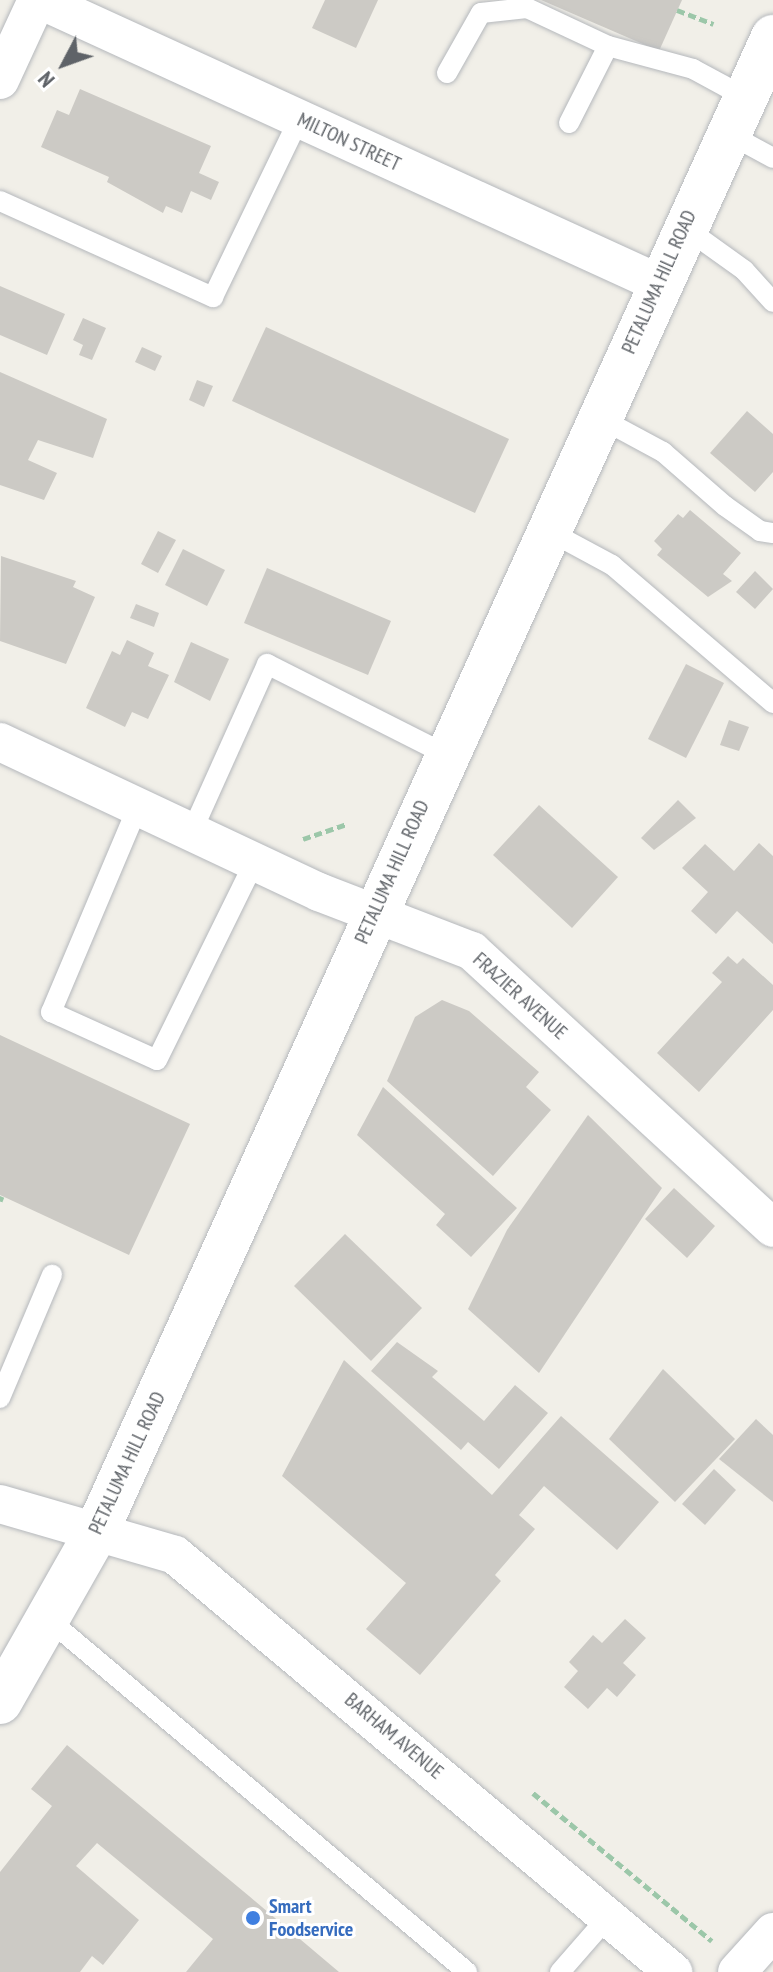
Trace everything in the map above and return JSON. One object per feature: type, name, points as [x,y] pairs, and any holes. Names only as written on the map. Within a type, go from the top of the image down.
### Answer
[{"type":"main road","name":"PETALUMA HILL ROAD","points":[[0,1702],[97,1531],[658,283],[773,37]]},
{"type":"street","points":[[0,80],[39,0]]},
{"type":"street","name":"MILTON STREET","points":[[39,0],[658,283]]},
{"type":"street","name":"FRAZIER AVENUE","points":[[0,742],[373,914],[472,951],[773,1228]]},
{"type":"street","name":"BARHAM AVENUE","points":[[0,1504],[175,1555],[673,1972]]},
{"type":"street","points":[[738,1972],[773,1932]]},
{"type":"lane","points":[[447,73],[481,13],[527,8],[608,46],[693,69],[773,158]]},
{"type":"lane","points":[[569,123],[608,46]]},
{"type":"lane","points":[[0,201],[213,297],[299,119]]},
{"type":"lane","points":[[684,227],[744,270],[773,302]]},
{"type":"lane","points":[[598,417],[663,452],[725,506],[760,531],[773,533]]},
{"type":"lane","points":[[547,530],[612,565],[773,703]]},
{"type":"lane","points":[[193,829],[267,664],[445,754]]},
{"type":"lane","points":[[139,804],[51,1012],[157,1060],[255,861]]},
{"type":"lane","points":[[0,1398],[52,1275]]},
{"type":"lane","points":[[48,1619],[467,1972]]},
{"type":"lane","points":[[560,1972],[608,1917]]},
{"type":"path","points":[[677,10],[713,24]]},
{"type":"path","points":[[303,839],[347,824]]},
{"type":"path","points":[[533,1793],[709,1937],[738,1972]]},
{"type":"building","points":[[325,0],[378,0],[356,48],[312,28]]},
{"type":"building","points":[[541,0],[682,0],[659,51]]},
{"type":"building","points":[[80,89],[211,146],[199,173],[219,182],[211,200],[191,191],[182,213],[166,206],[163,213],[107,182],[109,177],[41,147],[57,110],[69,115]]},
{"type":"building","points":[[0,286],[65,314],[47,355],[0,335]]},
{"type":"building","points":[[83,318],[106,328],[92,360],[79,355],[83,345],[73,340]]},
{"type":"building","points":[[266,327],[509,439],[475,513],[232,401]]},
{"type":"building","points":[[142,347],[162,356],[155,371],[135,362]]},
{"type":"building","points":[[0,372],[107,419],[93,458],[38,440],[28,460],[57,473],[44,500],[0,485]]},
{"type":"building","points":[[197,380],[213,386],[204,407],[189,400]]},
{"type":"building","points":[[747,411],[773,434],[773,472],[755,492],[710,453]]},
{"type":"building","points":[[690,510],[741,553],[723,574],[732,581],[708,597],[657,555],[662,549],[654,541],[678,514],[683,518]]},
{"type":"building","points":[[158,531],[176,540],[158,573],[141,564]]},
{"type":"building","points":[[183,549],[225,570],[207,606],[165,585]]},
{"type":"building","points":[[1,556],[76,581],[73,587],[95,597],[66,664],[0,641]]},
{"type":"building","points":[[267,568],[391,621],[368,675],[244,623]]},
{"type":"building","points":[[755,571],[773,589],[755,609],[736,592]]},
{"type":"building","points":[[136,604],[159,613],[154,627],[130,618]]},
{"type":"building","points":[[127,640],[154,653],[148,666],[169,675],[148,719],[132,712],[125,727],[86,708],[112,651],[120,655]]},
{"type":"building","points":[[191,642],[229,659],[210,701],[174,682]]},
{"type":"building","points":[[686,664],[724,683],[686,758],[648,739]]},
{"type":"building","points":[[729,720],[749,727],[739,751],[720,745]]},
{"type":"building","points":[[678,800],[696,818],[654,850],[641,838]]},
{"type":"building","points":[[539,805],[618,877],[572,928],[493,855]]},
{"type":"building","points":[[759,843],[773,856],[773,944],[737,911],[716,934],[691,911],[708,892],[682,868],[705,844],[734,871]]},
{"type":"building","points":[[728,956],[737,964],[743,958],[773,985],[773,1010],[699,1092],[657,1053],[722,982],[712,973]]},
{"type":"building","points":[[442,1000],[469,1011],[539,1072],[526,1087],[551,1110],[493,1176],[387,1081],[415,1017]]},
{"type":"building","points":[[0,1035],[190,1124],[129,1255],[0,1195]]},
{"type":"building","points":[[383,1087],[517,1208],[471,1257],[436,1225],[445,1214],[357,1135]]},
{"type":"building","points":[[588,1115],[662,1188],[539,1373],[468,1309],[507,1230]]},
{"type":"building","points":[[674,1188],[715,1226],[687,1258],[645,1219]]},
{"type":"building","points":[[345,1234],[422,1308],[371,1361],[294,1286]]},
{"type":"building","points":[[397,1342],[438,1371],[432,1377],[484,1421],[515,1385],[548,1413],[499,1469],[468,1442],[461,1450],[371,1371]]},
{"type":"building","points":[[344,1360],[492,1495],[561,1416],[659,1502],[617,1550],[544,1486],[519,1515],[535,1529],[495,1575],[501,1581],[420,1675],[366,1629],[406,1583],[282,1476]]},
{"type":"building","points":[[663,1369],[735,1439],[675,1502],[609,1439]]},
{"type":"building","points":[[756,1419],[773,1435],[773,1502],[719,1459]]},
{"type":"building","points":[[714,1469],[736,1490],[705,1525],[682,1504]]},
{"type":"building","points":[[625,1619],[646,1638],[623,1663],[636,1675],[617,1697],[607,1688],[588,1709],[564,1687],[578,1671],[569,1662],[593,1635],[602,1643]]},
{"type":"building","points":[[67,1745],[339,1972],[186,1972],[213,1939],[97,1843],[76,1866],[139,1920],[103,1965],[92,1956],[80,1972],[0,1972],[0,1872],[52,1806],[31,1789]]},
{"type":"place","name":"Smart Foodservice","points":[[253,1918]]}]
